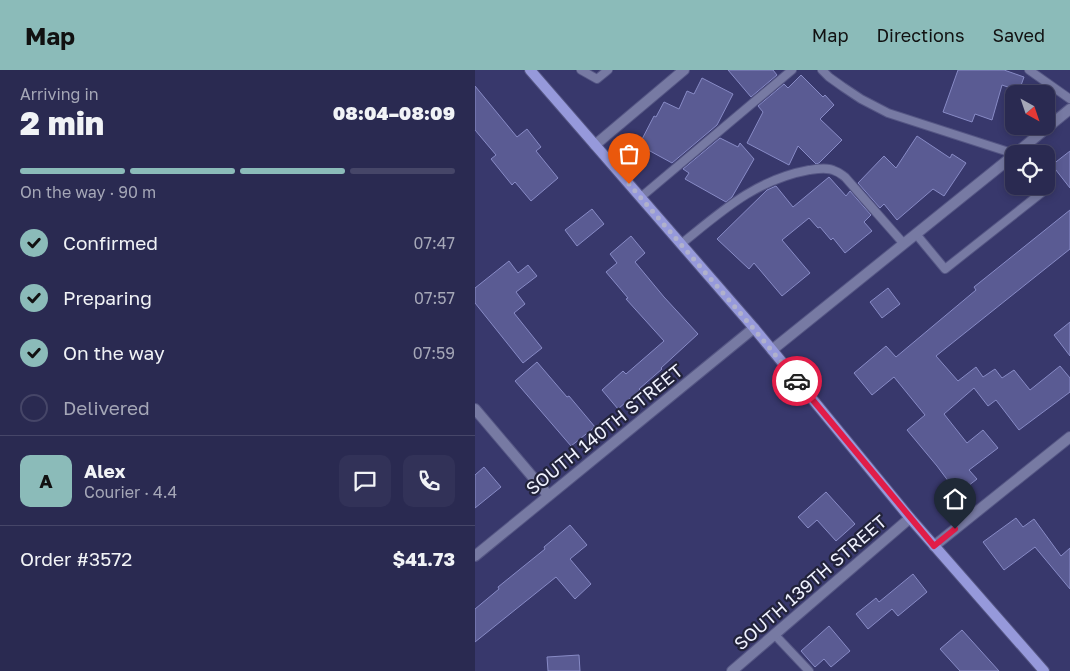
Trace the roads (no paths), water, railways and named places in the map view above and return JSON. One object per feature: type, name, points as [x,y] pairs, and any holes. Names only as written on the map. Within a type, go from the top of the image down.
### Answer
[{"type":"street","points":[[530,70],[772,350],[910,518],[1044,671]]},
{"type":"street","points":[[595,145],[683,70]]},
{"type":"street","points":[[1027,145],[1070,109]]},
{"type":"street","points":[[772,350],[1005,163]]},
{"type":"street","name":"SOUTH 140TH STREET","points":[[475,556],[753,328]]},
{"type":"street","points":[[475,409],[548,495]]},
{"type":"street","points":[[934,546],[1070,438]]},
{"type":"street","name":"SOUTH 139TH STREET","points":[[732,671],[910,518]]},
{"type":"lane","points":[[581,70],[597,79],[608,70]]},
{"type":"lane","points":[[641,197],[792,70]]},
{"type":"lane","points":[[821,70],[861,99],[888,113],[1005,149]]},
{"type":"lane","points":[[1029,70],[1070,99]]},
{"type":"lane","points":[[681,244],[735,201],[751,191],[774,180],[819,168],[834,170],[845,177],[904,244]]},
{"type":"lane","points":[[916,234],[945,269],[1039,195]]},
{"type":"lane","points":[[774,634],[809,671]]}]
